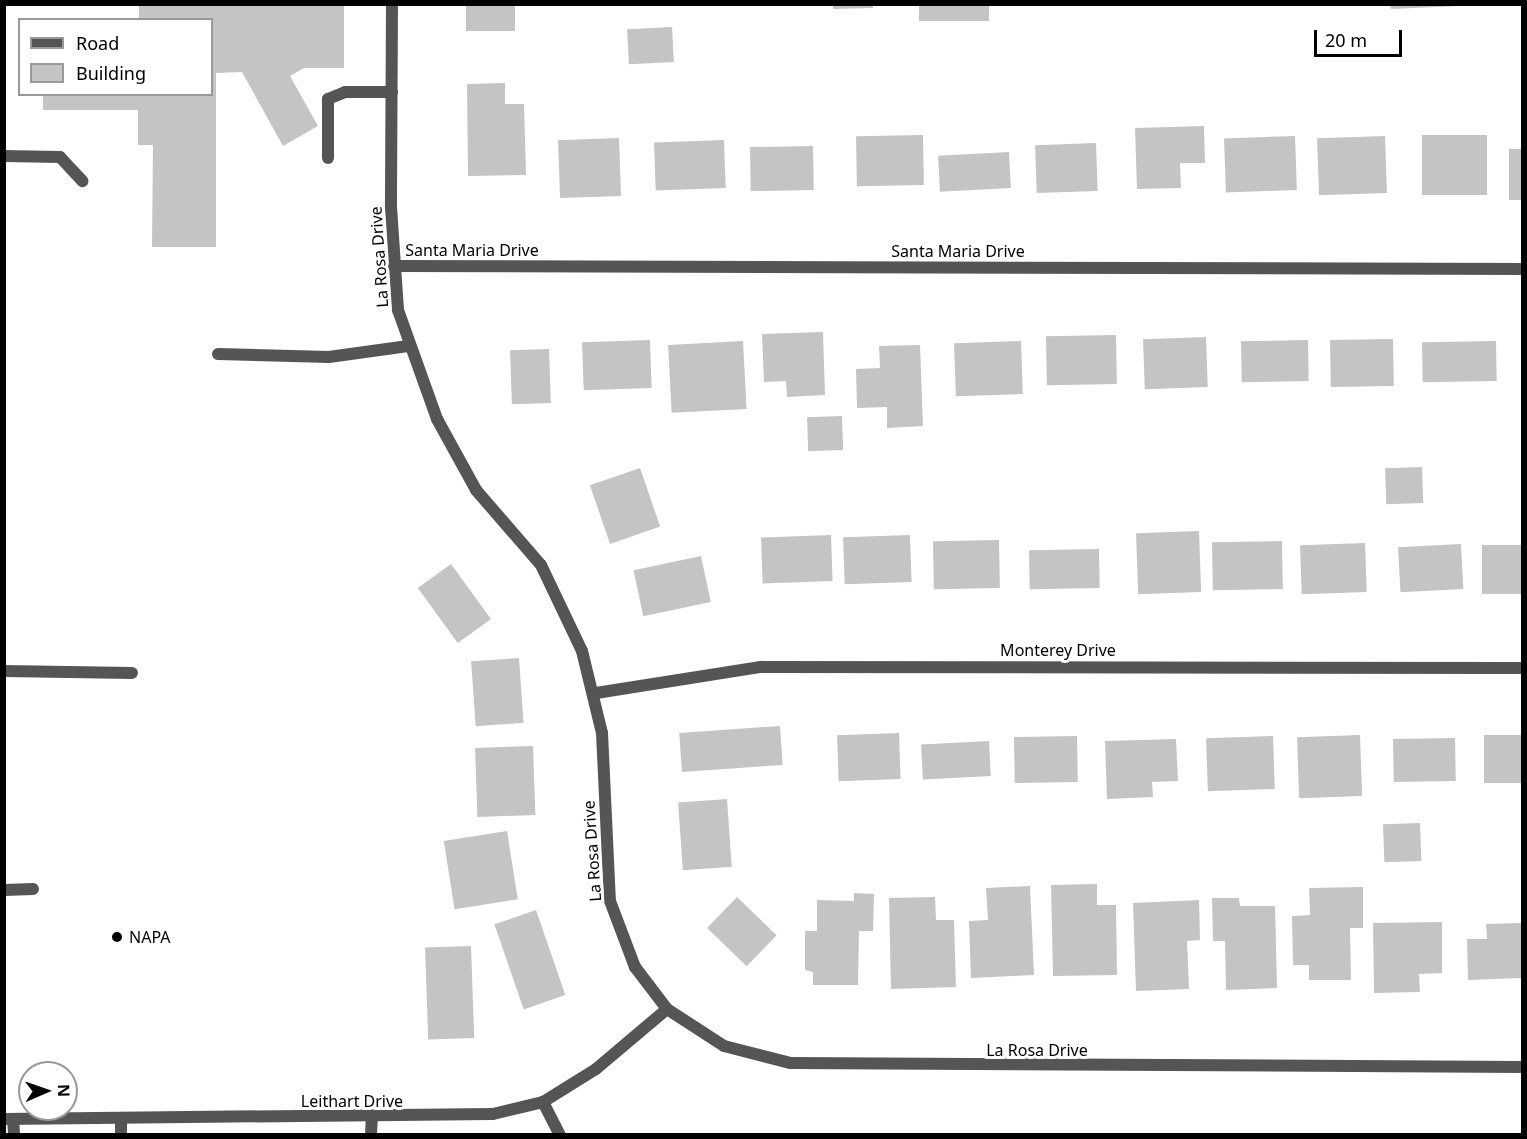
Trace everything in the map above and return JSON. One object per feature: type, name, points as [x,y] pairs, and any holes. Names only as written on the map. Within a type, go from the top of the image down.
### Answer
[{"type":"street","name":"La Rosa Drive","points":[[392,4],[394,266],[408,346],[423,390],[476,490],[550,582],[596,693],[610,901],[635,967],[667,1009],[724,1046],[790,1063],[1522,1066]]},
{"type":"street","points":[[328,158],[328,99],[345,92],[392,92]]},
{"type":"street","points":[[4,156],[60,157],[82,181]]},
{"type":"street","name":"Santa Maria Drive","points":[[394,266],[1522,269]]},
{"type":"street","points":[[218,354],[329,357],[408,346]]},
{"type":"street","name":"Monterey Drive","points":[[596,693],[761,667],[1522,668]]},
{"type":"street","points":[[4,671],[132,673]]},
{"type":"street","points":[[4,890],[33,889]]},
{"type":"street","name":"Leithart Drive","points":[[9,1119],[493,1114],[543,1102],[596,1069],[667,1009]]},
{"type":"street","points":[[543,1102],[559,1134]]},
{"type":"street","points":[[371,1134],[372,1117]]},
{"type":"street","points":[[121,1118],[121,1134]]},
{"type":"street","points":[[9,1119],[14,1134]]},
{"type":"building","points":[[139,4],[344,4],[344,68],[304,68],[290,76],[318,126],[283,146],[242,72],[216,73],[216,247],[152,247],[153,145],[138,145],[138,110],[43,110],[43,96],[213,96],[213,18],[139,18]]},
{"type":"building","points":[[466,4],[515,4],[515,31],[466,31]]},
{"type":"building","points":[[833,4],[873,4],[873,8],[833,9]]},
{"type":"building","points":[[919,4],[989,4],[989,21],[919,21]]},
{"type":"building","points":[[1390,4],[1460,4],[1460,6],[1391,9]]},
{"type":"building","points":[[672,27],[674,62],[629,64],[627,29]]},
{"type":"building","points":[[505,83],[505,104],[524,104],[526,175],[468,176],[467,84]]},
{"type":"building","points":[[1204,126],[1205,163],[1180,163],[1181,188],[1137,189],[1135,128]]},
{"type":"building","points":[[923,135],[924,185],[857,186],[856,136]]},
{"type":"building","points":[[1422,135],[1487,135],[1487,195],[1422,195]]},
{"type":"building","points":[[1295,136],[1297,190],[1226,192],[1224,138]]},
{"type":"building","points":[[1385,136],[1387,193],[1319,195],[1317,138]]},
{"type":"building","points":[[619,138],[621,196],[560,198],[558,140]]},
{"type":"building","points":[[724,140],[726,188],[656,190],[654,142]]},
{"type":"building","points":[[1096,143],[1098,191],[1037,193],[1035,145]]},
{"type":"building","points":[[813,146],[814,190],[751,191],[750,147]]},
{"type":"building","points":[[1509,149],[1522,149],[1522,200],[1509,200]]},
{"type":"building","points":[[1009,152],[1011,188],[940,192],[938,156]]},
{"type":"building","points":[[823,332],[825,395],[787,397],[786,381],[764,382],[762,334]]},
{"type":"building","points":[[1116,335],[1117,384],[1047,385],[1046,336]]},
{"type":"building","points":[[1206,337],[1208,387],[1145,389],[1143,339]]},
{"type":"building","points":[[1393,339],[1394,386],[1331,387],[1330,340]]},
{"type":"building","points":[[650,340],[652,388],[584,390],[582,342]]},
{"type":"building","points":[[1308,340],[1309,381],[1242,382],[1241,341]]},
{"type":"building","points":[[743,341],[747,409],[672,413],[668,345]]},
{"type":"building","points":[[1021,341],[1023,394],[956,396],[954,343]]},
{"type":"building","points":[[1496,341],[1497,381],[1423,382],[1422,342]]},
{"type":"building","points":[[920,345],[923,426],[887,428],[887,407],[857,408],[856,369],[880,368],[879,346]]},
{"type":"building","points":[[549,349],[551,403],[512,404],[510,350]]},
{"type":"building","points":[[842,416],[843,450],[808,451],[807,417]]},
{"type":"building","points":[[1422,467],[1423,503],[1386,504],[1385,468]]},
{"type":"building","points":[[640,468],[660,527],[610,544],[590,485]]},
{"type":"building","points":[[1199,531],[1201,592],[1138,594],[1136,533]]},
{"type":"building","points":[[831,535],[833,581],[763,583],[761,537]]},
{"type":"building","points":[[910,535],[912,582],[845,584],[843,537]]},
{"type":"building","points":[[999,540],[1000,588],[934,589],[933,541]]},
{"type":"building","points":[[1282,541],[1283,589],[1213,590],[1212,542]]},
{"type":"building","points":[[1365,543],[1367,592],[1302,594],[1300,545]]},
{"type":"building","points":[[1461,544],[1463,589],[1400,592],[1398,547]]},
{"type":"building","points":[[1482,545],[1522,545],[1522,594],[1482,594]]},
{"type":"building","points":[[1099,549],[1100,588],[1030,589],[1029,550]]},
{"type":"building","points":[[701,556],[711,602],[643,616],[634,570]]},
{"type":"building","points":[[451,564],[491,619],[458,643],[418,588]]},
{"type":"building","points":[[519,658],[524,723],[476,726],[471,661]]},
{"type":"building","points":[[780,726],[783,765],[682,772],[679,733]]},
{"type":"building","points":[[899,733],[901,779],[839,781],[837,735]]},
{"type":"building","points":[[1360,735],[1362,796],[1299,798],[1297,737]]},
{"type":"building","points":[[1484,735],[1522,735],[1522,783],[1484,783]]},
{"type":"building","points":[[1077,736],[1078,782],[1015,783],[1014,737]]},
{"type":"building","points":[[1273,736],[1275,789],[1208,791],[1206,738]]},
{"type":"building","points":[[1455,738],[1456,781],[1394,782],[1393,739]]},
{"type":"building","points":[[1176,739],[1178,781],[1152,782],[1153,797],[1107,799],[1105,741]]},
{"type":"building","points":[[989,741],[991,776],[923,780],[921,745]]},
{"type":"building","points":[[533,746],[535,815],[477,817],[475,748]]},
{"type":"building","points":[[727,799],[732,867],[683,870],[678,802]]},
{"type":"building","points":[[1420,823],[1421,861],[1384,862],[1383,824]]},
{"type":"building","points":[[507,831],[518,899],[455,909],[444,841]]},
{"type":"building","points":[[1097,884],[1097,905],[1116,905],[1117,975],[1053,976],[1051,885]]},
{"type":"building","points":[[1030,886],[1034,975],[971,978],[969,921],[988,920],[986,888]]},
{"type":"building","points":[[1363,887],[1363,928],[1350,928],[1351,980],[1309,980],[1309,965],[1293,965],[1292,916],[1310,915],[1309,888]]},
{"type":"building","points":[[854,893],[874,894],[873,931],[859,931],[858,985],[813,985],[813,972],[805,970],[805,931],[817,931],[817,900],[854,901]]},
{"type":"building","points":[[737,897],[777,935],[747,966],[707,928]]},
{"type":"building","points":[[935,897],[936,920],[954,920],[956,987],[891,989],[889,898]]},
{"type":"building","points":[[1212,898],[1239,898],[1240,906],[1275,906],[1277,988],[1226,990],[1225,941],[1213,941]]},
{"type":"building","points":[[1199,900],[1200,940],[1187,941],[1189,989],[1136,991],[1133,903]]},
{"type":"building","points":[[536,910],[565,995],[524,1009],[494,924]]},
{"type":"building","points":[[1442,922],[1442,973],[1419,974],[1420,992],[1374,993],[1373,923]]},
{"type":"building","points":[[1522,923],[1522,978],[1468,980],[1467,939],[1487,939],[1486,924]]},
{"type":"building","points":[[471,946],[474,1038],[428,1040],[425,948]]},
{"type":"place","name":"NAPA","points":[[117,937]]}]
